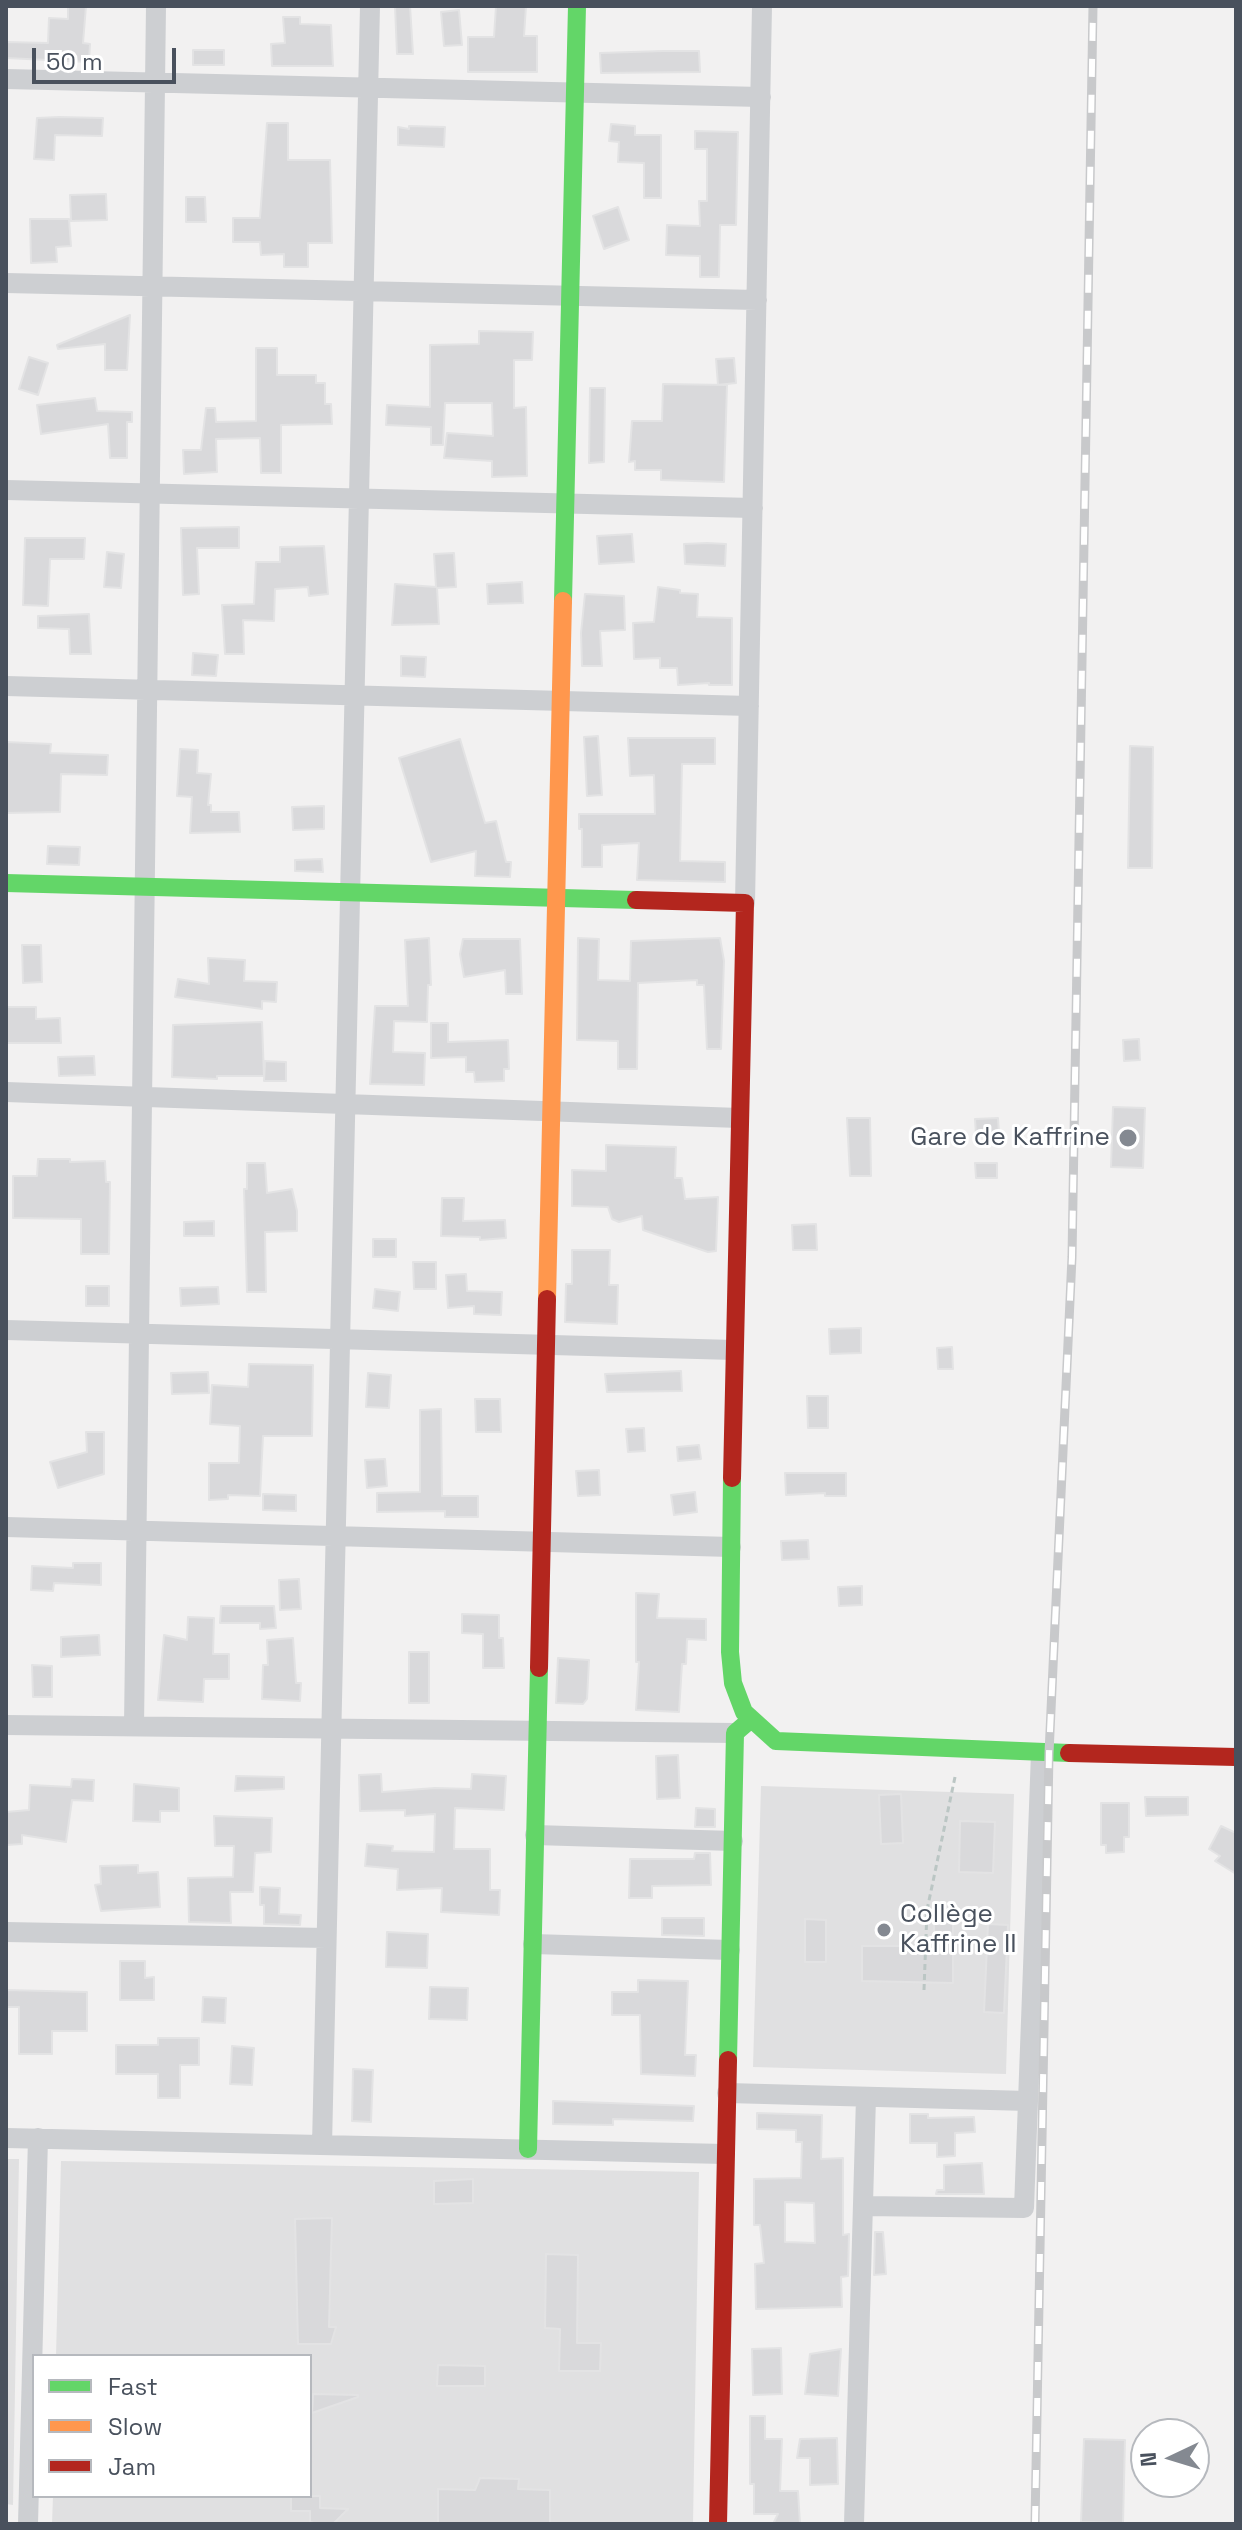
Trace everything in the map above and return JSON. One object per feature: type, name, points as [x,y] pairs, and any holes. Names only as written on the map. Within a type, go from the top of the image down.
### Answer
[{"type":"street","points":[[134,1726],[156,6]]},
{"type":"street","points":[[322,2145],[370,6]]},
{"type":"street","points":[[528,2149],[577,6]]},
{"type":"street","points":[[718,2524],[733,1841],[742,1727],[730,1652],[731,1547],[762,6]]},
{"type":"street","points":[[6,79],[761,97]]},
{"type":"street","points":[[6,283],[757,300]]},
{"type":"street","points":[[6,490],[753,508]]},
{"type":"street","points":[[6,686],[749,706]]},
{"type":"street","points":[[6,883],[745,903]]},
{"type":"street","points":[[6,1092],[739,1118]]},
{"type":"street","points":[[6,1330],[734,1350]]},
{"type":"street","points":[[6,1527],[731,1547]]},
{"type":"street","points":[[6,1725],[538,1731],[742,1727],[776,1741],[1041,1753],[1236,1757]]},
{"type":"street","points":[[863,2206],[1024,2208],[1041,1753]]},
{"type":"street","points":[[535,1835],[733,1841]]},
{"type":"street","points":[[6,1932],[326,1938]]},
{"type":"street","points":[[533,1944],[730,1950]]},
{"type":"street","points":[[727,2093],[1028,2101]]},
{"type":"street","points":[[854,2524],[866,2097]]},
{"type":"street","points":[[6,2138],[725,2154]]},
{"type":"street","points":[[32,2354],[38,2138]]},
{"type":"street","points":[[28,2524],[32,2370]]},
{"type":"path","points":[[924,1990],[927,1910],[961,1749]]},
{"type":"shaded area","name":"Collège Kaffrine II","points":[[761,1786],[1014,1794],[1006,2074],[753,2067]]},
{"type":"shaded area","points":[[6,2159],[19,2159],[13,2505],[6,2504]]},
{"type":"shaded area","points":[[61,2161],[699,2172],[693,2524],[52,2524],[53,2498],[312,2498],[312,2354],[56,2354]]},
{"type":"building","points":[[68,6],[86,6],[83,43],[90,44],[89,62],[6,58],[6,42],[48,43],[49,18],[68,19]]},
{"type":"building","points":[[395,6],[410,6],[413,54],[397,54]]},
{"type":"building","points":[[496,6],[526,6],[524,36],[537,36],[537,72],[468,72],[468,37],[494,37]]},
{"type":"building","points":[[459,10],[462,45],[444,46],[441,12]]},
{"type":"building","points":[[283,17],[300,17],[300,24],[331,25],[333,66],[272,66],[271,44],[285,43]]},
{"type":"building","points":[[193,50],[224,50],[224,65],[193,65]]},
{"type":"building","points":[[699,51],[700,72],[601,73],[600,53]]},
{"type":"building","points":[[37,118],[103,118],[102,136],[55,135],[54,160],[34,159]]},
{"type":"building","points":[[267,123],[288,123],[288,160],[330,160],[332,243],[308,243],[308,267],[284,267],[284,254],[261,255],[260,242],[233,242],[233,218],[260,218]]},
{"type":"building","points":[[611,124],[635,126],[635,135],[661,135],[661,198],[644,198],[644,163],[618,162],[619,142],[609,141]]},
{"type":"building","points":[[409,126],[445,127],[444,147],[398,145],[398,127],[409,129]]},
{"type":"building","points":[[695,131],[738,132],[736,225],[720,225],[719,277],[700,277],[700,256],[666,255],[667,225],[700,226],[699,201],[707,201],[707,149],[695,149]]},
{"type":"building","points":[[106,194],[107,220],[71,221],[70,195]]},
{"type":"building","points":[[186,197],[205,197],[206,222],[186,222]]},
{"type":"building","points":[[618,207],[629,240],[604,249],[593,216]]},
{"type":"building","points":[[30,219],[69,219],[71,246],[56,247],[57,262],[31,263]]},
{"type":"building","points":[[130,315],[127,370],[105,370],[105,344],[58,349],[57,345]]},
{"type":"building","points":[[479,331],[533,332],[532,360],[514,360],[514,408],[526,407],[527,476],[492,477],[492,461],[444,458],[447,433],[493,436],[492,403],[445,403],[443,445],[431,445],[431,427],[386,425],[387,405],[430,407],[430,345],[479,344]]},
{"type":"building","points":[[256,348],[277,348],[277,375],[316,375],[316,383],[325,383],[325,404],[331,404],[332,424],[281,425],[281,473],[261,473],[260,438],[216,439],[217,472],[184,474],[183,450],[201,450],[206,408],[215,408],[216,422],[256,421]]},
{"type":"building","points":[[29,357],[48,363],[38,395],[19,389]]},
{"type":"building","points":[[734,358],[736,383],[718,385],[716,359]]},
{"type":"building","points":[[663,384],[727,385],[724,482],[661,480],[661,470],[635,470],[635,461],[629,462],[632,421],[662,421]]},
{"type":"building","points":[[590,388],[605,388],[604,462],[589,463]]},
{"type":"building","points":[[95,398],[97,411],[132,412],[132,422],[127,422],[127,458],[110,458],[108,424],[41,434],[37,405]]},
{"type":"building","points":[[239,527],[239,548],[197,548],[199,594],[183,595],[181,528]]},
{"type":"building","points":[[632,534],[634,562],[599,564],[597,536]]},
{"type":"building","points":[[25,538],[85,538],[84,559],[50,559],[48,606],[23,605]]},
{"type":"building","points":[[684,544],[726,544],[725,566],[685,564]]},
{"type":"building","points":[[324,546],[328,594],[309,596],[308,587],[275,589],[274,621],[243,620],[244,654],[225,654],[222,605],[254,604],[256,562],[280,562],[280,547]]},
{"type":"building","points":[[107,552],[124,554],[121,588],[104,587]]},
{"type":"building","points":[[454,553],[456,587],[437,588],[439,624],[392,625],[395,584],[436,587],[434,554]]},
{"type":"building","points":[[522,582],[523,603],[488,604],[487,584]]},
{"type":"building","points":[[658,587],[698,594],[697,617],[732,618],[732,685],[678,685],[677,668],[660,668],[660,658],[634,659],[633,623],[654,622]]},
{"type":"building","points":[[585,594],[624,596],[625,630],[600,631],[602,666],[582,666]]},
{"type":"building","points":[[89,614],[91,654],[70,654],[69,629],[38,628],[38,616]]},
{"type":"building","points":[[193,653],[218,655],[216,676],[192,675]]},
{"type":"building","points":[[401,656],[426,657],[425,677],[401,676]]},
{"type":"building","points":[[598,736],[602,795],[587,796],[584,737]]},
{"type":"building","points":[[628,738],[715,738],[715,764],[682,764],[680,861],[725,862],[725,882],[637,880],[639,843],[602,845],[602,867],[582,867],[579,814],[655,814],[654,775],[630,776]]},
{"type":"building","points":[[460,739],[485,823],[496,821],[506,862],[511,862],[510,877],[475,876],[476,851],[431,862],[399,758]]},
{"type":"building","points":[[6,742],[51,744],[50,753],[108,755],[107,775],[61,774],[60,812],[6,813]]},
{"type":"building","points":[[1130,746],[1153,747],[1152,868],[1128,868]]},
{"type":"building","points":[[180,749],[198,750],[197,773],[211,774],[208,805],[211,805],[211,812],[239,812],[240,832],[190,833],[192,797],[177,796]]},
{"type":"building","points":[[324,806],[324,829],[293,830],[292,807]]},
{"type":"building","points":[[48,846],[80,847],[79,865],[47,864]]},
{"type":"building","points":[[322,859],[323,872],[295,871],[295,860]]},
{"type":"building","points":[[429,938],[431,985],[428,985],[427,1022],[394,1021],[393,1052],[425,1053],[424,1085],[370,1084],[375,1006],[408,1006],[405,940]]},
{"type":"building","points":[[578,938],[599,939],[598,980],[630,981],[631,941],[720,938],[724,961],[721,1049],[707,1049],[704,985],[697,985],[697,980],[638,983],[637,1069],[618,1069],[618,1041],[577,1040]]},
{"type":"building","points":[[463,939],[520,939],[522,994],[506,994],[505,970],[464,977],[460,954]]},
{"type":"building","points":[[22,945],[41,945],[42,982],[23,983]]},
{"type":"building","points":[[208,958],[245,960],[244,981],[277,982],[276,1002],[262,1001],[262,1009],[175,997],[178,979],[209,984]]},
{"type":"building","points":[[6,1007],[36,1007],[36,1019],[60,1018],[61,1043],[6,1043]]},
{"type":"building","points":[[262,1022],[264,1076],[217,1076],[217,1079],[172,1077],[173,1025]]},
{"type":"building","points":[[431,1023],[448,1023],[448,1042],[508,1040],[509,1069],[504,1069],[504,1081],[475,1082],[474,1072],[466,1072],[466,1057],[431,1058]]},
{"type":"building","points":[[1139,1039],[1140,1060],[1124,1061],[1123,1040]]},
{"type":"building","points":[[94,1056],[95,1075],[59,1076],[58,1057]]},
{"type":"building","points":[[265,1061],[286,1062],[286,1081],[264,1081]]},
{"type":"building","name":"Gare de Kaffrine","points":[[1113,1107],[1145,1108],[1143,1168],[1111,1167]]},
{"type":"building","points":[[847,1118],[870,1118],[871,1176],[850,1176]]},
{"type":"building","points":[[998,1118],[999,1134],[976,1135],[975,1119]]},
{"type":"building","points":[[606,1145],[676,1147],[675,1178],[682,1178],[685,1199],[718,1197],[716,1251],[708,1252],[643,1230],[642,1216],[619,1222],[612,1219],[608,1207],[572,1206],[572,1170],[606,1171]]},
{"type":"building","points":[[38,1159],[105,1161],[106,1182],[110,1182],[109,1254],[81,1254],[81,1219],[13,1218],[13,1176],[37,1176]]},
{"type":"building","points":[[247,1163],[265,1163],[267,1193],[292,1189],[297,1211],[297,1231],[265,1232],[266,1292],[247,1292],[244,1189],[247,1189]]},
{"type":"building","points":[[975,1163],[997,1163],[997,1178],[976,1178]]},
{"type":"building","points":[[442,1198],[464,1198],[463,1221],[505,1220],[506,1238],[480,1240],[480,1237],[441,1236]]},
{"type":"building","points":[[214,1221],[214,1236],[184,1236],[184,1222]]},
{"type":"building","points":[[816,1224],[817,1250],[793,1250],[792,1225]]},
{"type":"building","points":[[373,1239],[396,1239],[396,1257],[373,1257]]},
{"type":"building","points":[[572,1250],[610,1250],[609,1285],[618,1285],[617,1324],[565,1322],[566,1284],[572,1284]]},
{"type":"building","points":[[413,1262],[436,1262],[436,1289],[414,1289]]},
{"type":"building","points":[[466,1274],[467,1291],[502,1292],[501,1315],[474,1314],[474,1306],[448,1308],[446,1275]]},
{"type":"building","points":[[86,1286],[109,1286],[109,1306],[86,1306]]},
{"type":"building","points":[[218,1287],[219,1304],[181,1306],[180,1288]]},
{"type":"building","points":[[375,1289],[400,1292],[398,1311],[373,1308]]},
{"type":"building","points":[[861,1328],[861,1353],[830,1354],[829,1329]]},
{"type":"building","points":[[952,1347],[953,1369],[938,1369],[937,1348]]},
{"type":"building","points":[[249,1364],[313,1365],[312,1436],[263,1436],[260,1496],[228,1495],[228,1499],[209,1500],[209,1463],[239,1463],[240,1426],[210,1424],[212,1385],[248,1387]]},
{"type":"building","points":[[681,1371],[682,1391],[607,1392],[605,1374]]},
{"type":"building","points":[[208,1372],[209,1393],[172,1394],[171,1373]]},
{"type":"building","points":[[368,1373],[391,1375],[389,1408],[366,1407]]},
{"type":"building","points":[[807,1396],[828,1396],[828,1428],[808,1428]]},
{"type":"building","points":[[475,1399],[500,1399],[501,1432],[476,1432]]},
{"type":"building","points":[[441,1409],[442,1496],[478,1496],[478,1517],[445,1517],[445,1511],[377,1512],[377,1493],[420,1492],[420,1410]]},
{"type":"building","points":[[644,1428],[645,1451],[628,1452],[626,1429]]},
{"type":"building","points":[[86,1432],[104,1432],[104,1474],[58,1488],[50,1462],[87,1452]]},
{"type":"building","points":[[699,1445],[701,1459],[678,1461],[677,1447]]},
{"type":"building","points":[[385,1459],[387,1486],[367,1488],[365,1460]]},
{"type":"building","points":[[599,1470],[600,1495],[578,1496],[576,1471]]},
{"type":"building","points":[[785,1473],[846,1473],[846,1496],[825,1496],[825,1493],[786,1495]]},
{"type":"building","points":[[695,1492],[697,1512],[674,1515],[671,1495]]},
{"type":"building","points":[[263,1494],[296,1495],[296,1511],[263,1510]]},
{"type":"building","points":[[808,1540],[809,1559],[782,1560],[781,1541]]},
{"type":"building","points":[[73,1563],[101,1563],[101,1585],[54,1583],[53,1591],[31,1590],[32,1566],[73,1568]]},
{"type":"building","points":[[299,1579],[301,1609],[280,1610],[279,1580]]},
{"type":"building","points":[[862,1586],[862,1605],[839,1606],[838,1587]]},
{"type":"building","points":[[636,1593],[659,1594],[657,1618],[706,1619],[706,1640],[687,1639],[679,1712],[636,1710],[639,1662],[636,1662]]},
{"type":"building","points":[[221,1606],[274,1606],[276,1628],[260,1629],[260,1623],[220,1623]]},
{"type":"building","points":[[462,1614],[499,1615],[504,1668],[483,1668],[483,1634],[462,1633]]},
{"type":"building","points":[[188,1617],[214,1618],[213,1654],[229,1654],[229,1679],[204,1679],[203,1702],[158,1700],[164,1635],[187,1640]]},
{"type":"building","points":[[99,1635],[100,1655],[61,1657],[61,1637]]},
{"type":"building","points":[[293,1638],[296,1683],[301,1683],[300,1701],[262,1699],[263,1665],[268,1665],[267,1640]]},
{"type":"building","points":[[409,1652],[429,1652],[429,1703],[409,1703]]},
{"type":"building","points":[[558,1658],[589,1660],[587,1699],[583,1704],[556,1703]]},
{"type":"building","points":[[32,1665],[52,1666],[52,1697],[33,1697]]},
{"type":"building","points":[[678,1755],[680,1798],[657,1799],[656,1756]]},
{"type":"building","points":[[381,1774],[382,1792],[471,1789],[472,1774],[506,1776],[504,1810],[455,1808],[454,1849],[490,1849],[490,1890],[500,1890],[499,1915],[441,1912],[442,1888],[397,1890],[398,1869],[365,1866],[367,1844],[393,1846],[392,1851],[434,1852],[435,1814],[405,1816],[405,1810],[360,1811],[359,1775]]},
{"type":"building","points":[[236,1776],[284,1777],[284,1789],[235,1791]]},
{"type":"building","points":[[72,1779],[94,1780],[93,1801],[72,1800],[66,1842],[22,1835],[22,1844],[6,1845],[6,1812],[29,1810],[30,1785],[71,1787]]},
{"type":"building","points":[[134,1784],[179,1788],[179,1811],[160,1811],[160,1822],[133,1821]]},
{"type":"building","points":[[901,1794],[903,1843],[881,1844],[879,1795]]},
{"type":"building","points":[[1145,1797],[1188,1797],[1188,1815],[1146,1816]]},
{"type":"building","points":[[1101,1803],[1129,1803],[1129,1837],[1124,1837],[1124,1852],[1106,1853],[1106,1845],[1101,1845]]},
{"type":"building","points":[[696,1808],[715,1809],[715,1827],[695,1827]]},
{"type":"building","points":[[214,1816],[272,1818],[271,1852],[255,1853],[253,1892],[230,1892],[231,1923],[189,1922],[188,1878],[233,1877],[234,1846],[215,1846]]},
{"type":"building","points":[[960,1821],[995,1822],[993,1873],[959,1872]]},
{"type":"building","points":[[1221,1826],[1236,1833],[1236,1874],[1215,1861],[1220,1856],[1209,1849]]},
{"type":"building","points":[[695,1853],[710,1853],[711,1885],[652,1886],[652,1898],[629,1898],[630,1859],[694,1859]]},
{"type":"building","points":[[138,1865],[138,1873],[158,1872],[160,1907],[101,1911],[95,1885],[101,1884],[100,1866]]},
{"type":"building","points":[[260,1887],[280,1888],[279,1914],[301,1915],[300,1925],[264,1924]]},
{"type":"building","points":[[934,1912],[953,1913],[953,1983],[862,1981],[862,1946],[934,1946]]},
{"type":"building","points":[[662,1918],[704,1918],[704,1936],[662,1935]]},
{"type":"building","points":[[805,1919],[826,1920],[826,1962],[805,1962]]},
{"type":"building","points":[[988,1924],[1008,1925],[1004,2013],[984,2012]]},
{"type":"building","points":[[387,1932],[428,1934],[427,1968],[386,1967]]},
{"type":"building","points":[[120,1961],[145,1961],[145,1978],[154,1977],[154,2000],[120,2000]]},
{"type":"building","points":[[638,1980],[688,1981],[685,2055],[696,2055],[695,2076],[641,2074],[640,2015],[612,2015],[612,1992],[638,1992]]},
{"type":"building","points":[[430,1987],[468,1988],[467,2020],[429,2019]]},
{"type":"building","points":[[6,1990],[87,1992],[87,2031],[52,2031],[52,2054],[19,2054],[19,2007],[6,2007]]},
{"type":"building","points":[[203,1997],[226,1998],[225,2023],[202,2022]]},
{"type":"building","points":[[158,2038],[199,2038],[199,2065],[180,2065],[180,2098],[158,2098],[158,2074],[116,2074],[116,2045],[158,2045]]},
{"type":"building","points":[[232,2046],[254,2048],[252,2085],[230,2084]]},
{"type":"building","points":[[353,2069],[373,2070],[371,2122],[352,2121]]},
{"type":"building","points":[[553,2101],[694,2106],[693,2121],[613,2119],[613,2125],[553,2124]]},
{"type":"building","points":[[757,2113],[822,2115],[821,2159],[843,2158],[843,2235],[849,2234],[848,2276],[841,2277],[842,2307],[756,2309],[755,2264],[764,2263],[760,2225],[754,2225],[754,2179],[801,2178],[802,2142],[796,2142],[796,2130],[757,2129]],"holes":[[[785,2202],[814,2203],[815,2243],[785,2242]]]},
{"type":"building","points":[[910,2114],[928,2114],[928,2118],[974,2117],[975,2132],[955,2133],[955,2156],[937,2157],[937,2143],[910,2143]]},
{"type":"building","points":[[982,2163],[984,2194],[936,2194],[937,2190],[944,2190],[944,2165]]},
{"type":"building","points":[[473,2179],[473,2203],[434,2204],[434,2181]]},
{"type":"building","points":[[332,2218],[329,2327],[336,2327],[331,2344],[298,2344],[295,2219]]},
{"type":"building","points":[[875,2232],[883,2232],[886,2274],[874,2275]]},
{"type":"building","points":[[546,2254],[578,2255],[577,2343],[601,2343],[600,2371],[559,2371],[560,2329],[545,2328]]},
{"type":"building","points":[[781,2348],[782,2394],[753,2395],[752,2349]]},
{"type":"building","points":[[841,2349],[838,2396],[805,2394],[810,2354]]},
{"type":"building","points":[[438,2365],[485,2366],[485,2386],[437,2386]]},
{"type":"building","points":[[313,2394],[358,2395],[358,2397],[312,2413]]},
{"type":"building","points":[[750,2416],[765,2416],[765,2439],[782,2439],[780,2491],[798,2491],[800,2524],[773,2524],[778,2514],[754,2514],[754,2484],[750,2484]]},
{"type":"building","points":[[837,2438],[838,2484],[810,2485],[810,2458],[797,2458],[800,2439]]},
{"type":"building","points":[[1084,2439],[1125,2440],[1123,2523],[1081,2522]]},
{"type":"building","points":[[480,2478],[519,2479],[518,2489],[550,2490],[550,2524],[438,2524],[438,2489],[475,2490]]},
{"type":"building","points":[[312,2496],[320,2496],[320,2508],[348,2509],[333,2524],[310,2522],[310,2511],[291,2511],[291,2498]]},
{"type":"railway","points":[[1035,2524],[1049,1753],[1072,1257],[1093,6]]},
{"type":"traffic: fast","points":[[563,601],[577,6]]},
{"type":"traffic: fast","points":[[6,883],[636,900]]},
{"type":"traffic: fast","points":[[732,1478],[730,1652],[733,1683],[744,1712],[776,1741],[1069,1753]]},
{"type":"traffic: fast","points":[[528,2149],[539,1668]]},
{"type":"traffic: fast","points":[[728,2060],[735,1733],[749,1721]]},
{"type":"traffic: slow","points":[[547,1299],[563,601]]},
{"type":"traffic: jam","points":[[636,900],[745,903],[732,1478]]},
{"type":"traffic: jam","points":[[539,1668],[547,1299]]},
{"type":"traffic: jam","points":[[1069,1753],[1236,1757]]},
{"type":"traffic: jam","points":[[718,2524],[728,2060]]},
{"type":"place","name":"Gare de Kaffrine","points":[[1128,1138]]},
{"type":"place","name":"Collège Kaffrine II","points":[[884,1930]]}]
